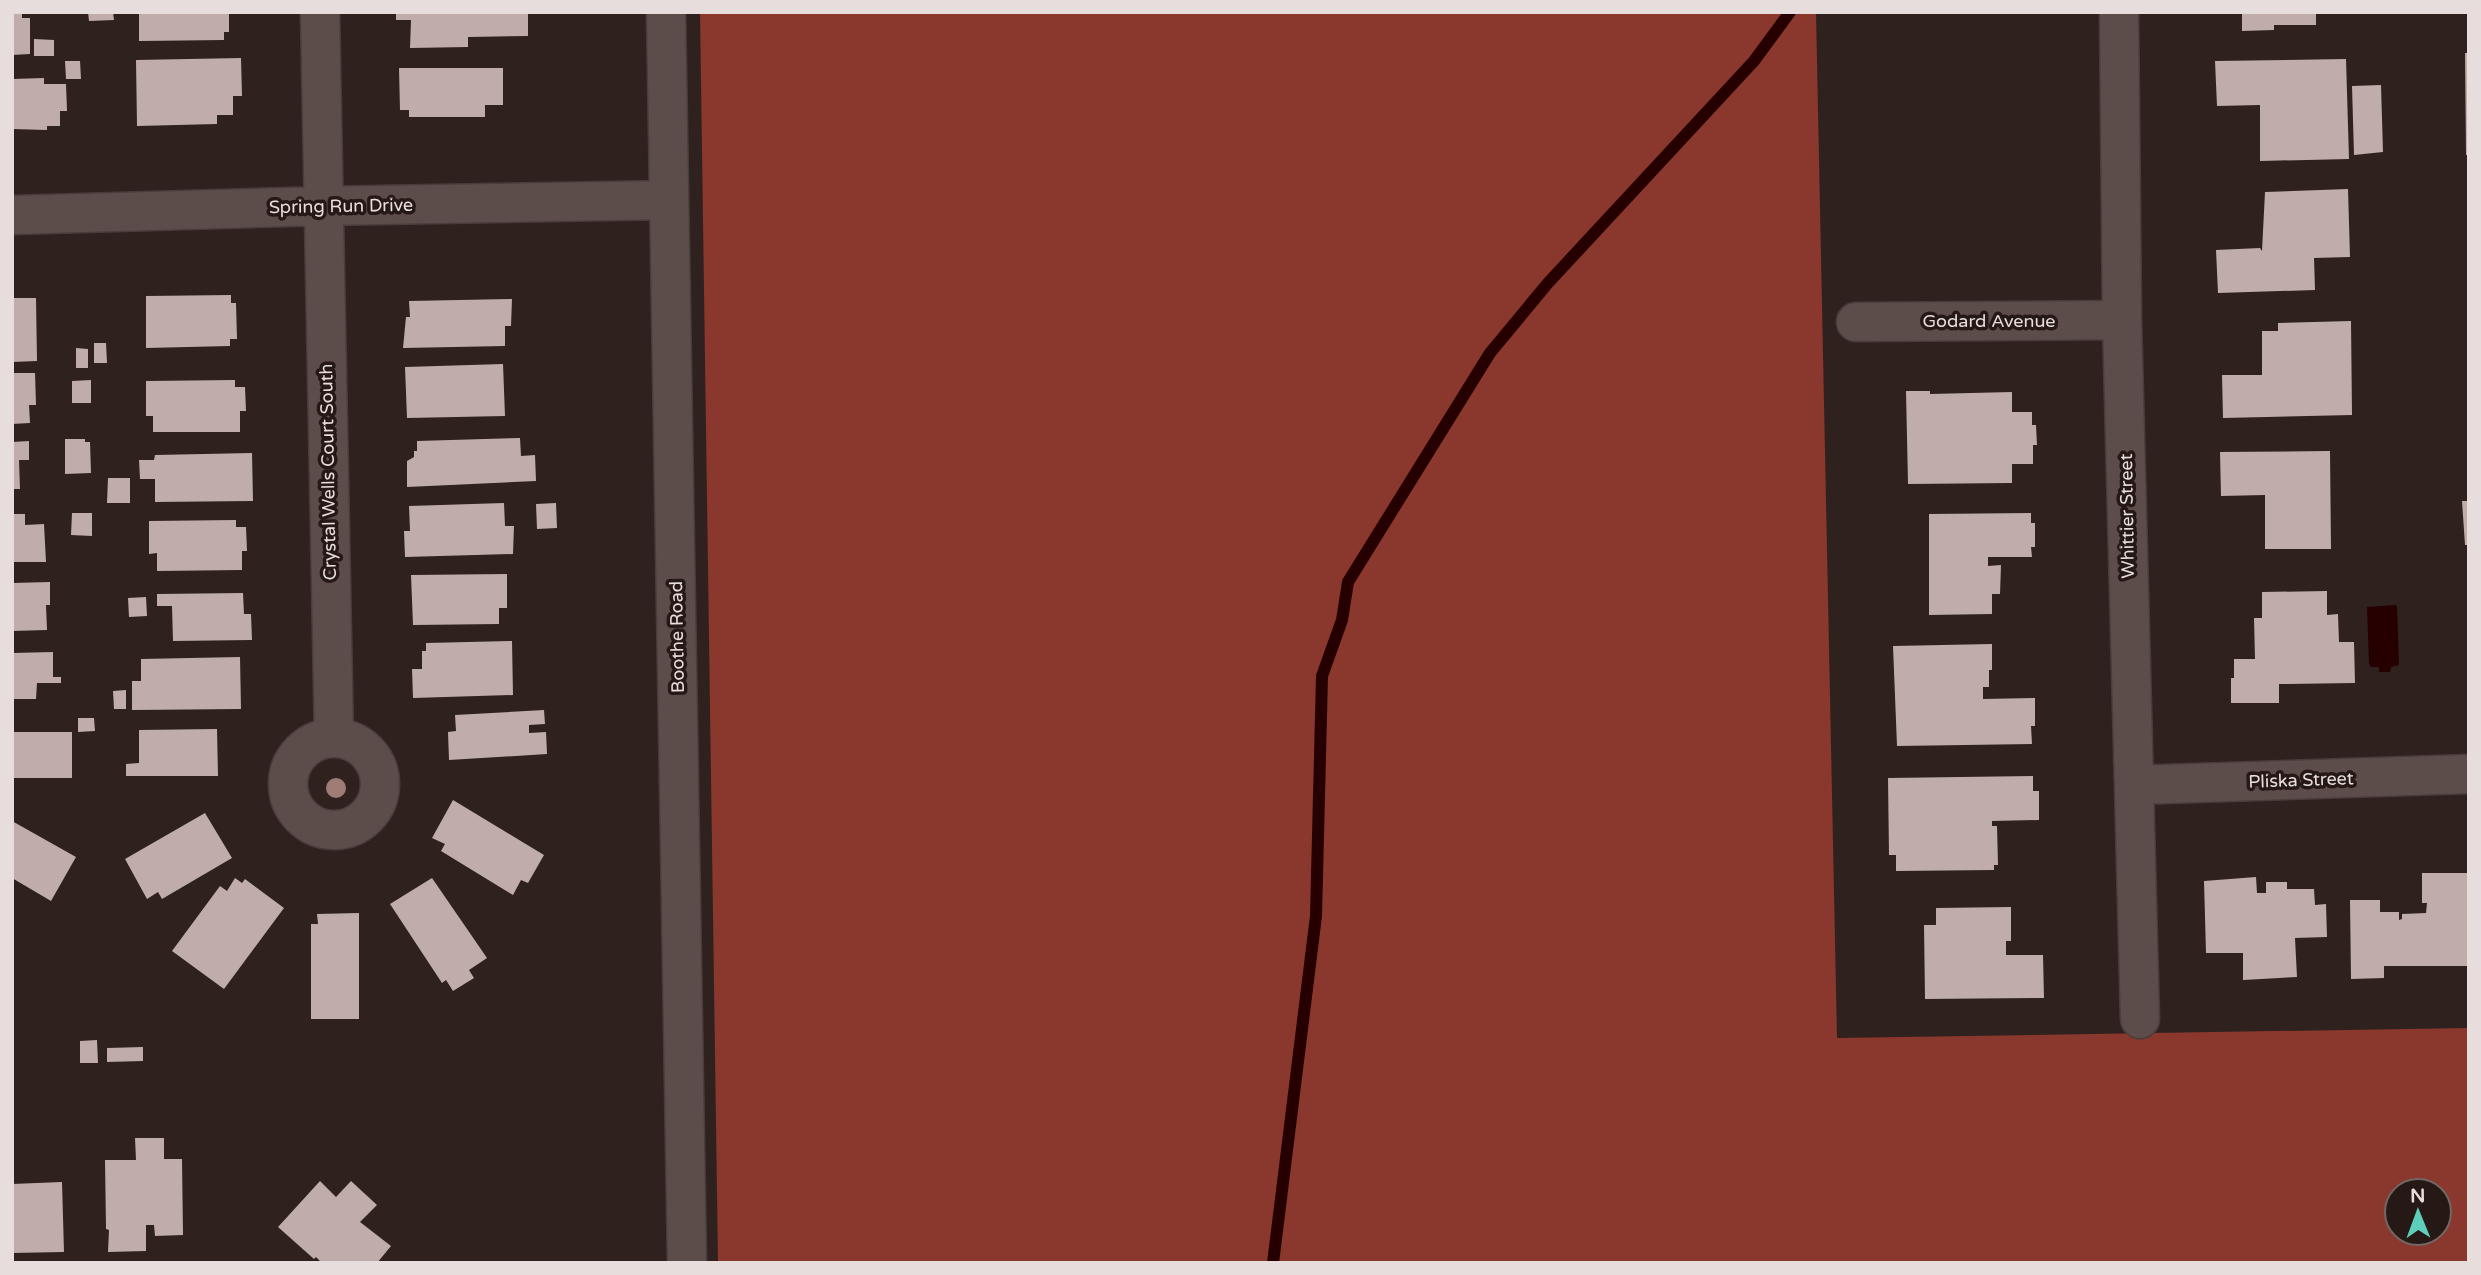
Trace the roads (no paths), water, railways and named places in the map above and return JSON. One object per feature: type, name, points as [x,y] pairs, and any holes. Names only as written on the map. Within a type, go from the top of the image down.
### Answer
[{"type":"street","name":"Crystal Wells Court South","points":[[320,12],[334,738]]},
{"type":"street","name":"Boothe Road","points":[[666,12],[688,1263]]},
{"type":"street","name":"Whittier Street","points":[[2119,12],[2122,320],[2140,1019]]},
{"type":"street","name":"Spring Run Drive","points":[[12,215],[323,206],[669,201]]},
{"type":"street","name":"Godard Avenue","points":[[1856,322],[2122,320]]},
{"type":"street","name":"Pliska Street","points":[[2134,785],[2469,774]]},
{"type":"waterway","points":[[1273,1263],[1316,916],[1322,676],[1342,620],[1348,582],[1490,353],[1548,283],[1754,61],[1790,12]]}]
